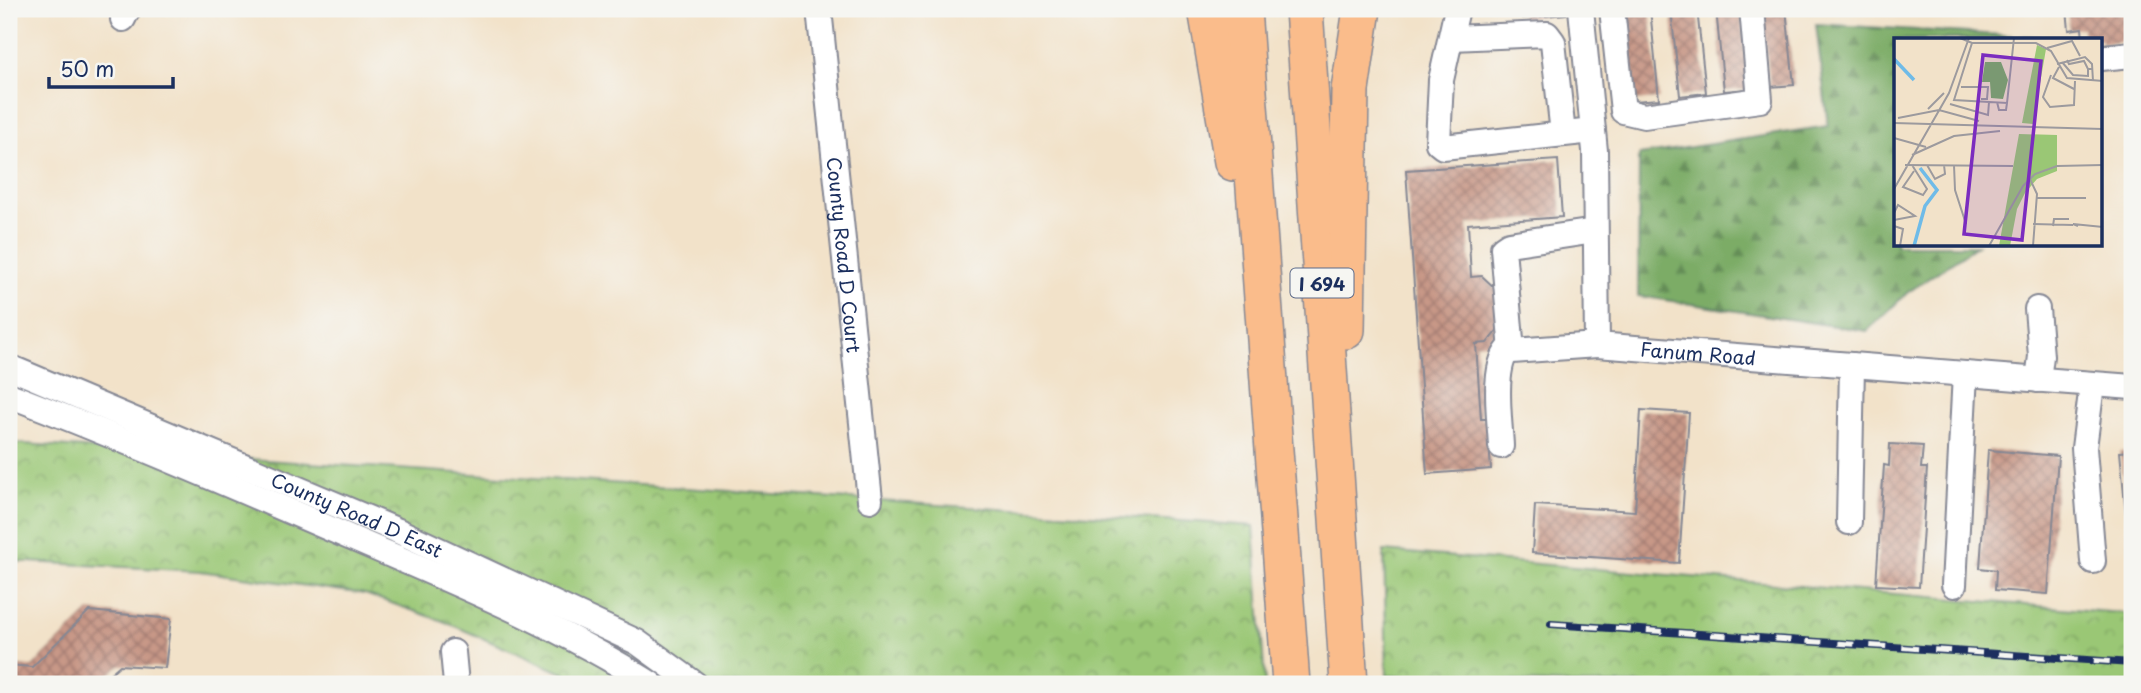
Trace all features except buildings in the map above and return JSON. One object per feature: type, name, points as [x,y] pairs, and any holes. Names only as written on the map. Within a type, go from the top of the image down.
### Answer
[{"type":"highway","points":[[1207,9],[1267,349]]},
{"type":"highway","name":"I 694","points":[[1242,9],[1291,684]]},
{"type":"highway","name":"I 694","points":[[1304,9],[1349,684]]},
{"type":"highway","points":[[1340,558],[1349,90],[1362,9]]},
{"type":"street","name":"County Road D Court","points":[[819,9],[870,500]]},
{"type":"street","points":[[1457,9],[1441,80],[1438,144],[1443,147],[1593,131]]},
{"type":"street","points":[[1581,9],[1593,131],[1597,345]]},
{"type":"street","points":[[1612,9],[1623,111],[1644,116],[1760,100],[1752,9]]},
{"type":"street","points":[[1452,38],[1547,34],[1553,42],[1563,134]]},
{"type":"street","points":[[2102,58],[2132,55]]},
{"type":"street","points":[[1501,446],[1499,370],[1503,355],[1510,348],[1503,248],[1595,231]]},
{"type":"street","points":[[2037,309],[2041,356],[2038,380]]},
{"type":"street","name":"Fanum Road","points":[[1510,348],[1516,352],[1597,345],[2132,387]]},
{"type":"street","points":[[1849,522],[1852,365]]},
{"type":"street","name":"County Road D East","points":[[9,368],[396,530],[638,642],[695,684]]},
{"type":"street","points":[[1954,585],[1965,374]]},
{"type":"street","points":[[2092,385],[2084,448],[2093,561]]},
{"type":"street","name":"County Road D East","points":[[9,395],[123,439],[497,601],[592,646],[651,684]]},
{"type":"street","points":[[453,652],[456,684]]},
{"type":"green space","points":[[1816,24],[2053,38],[1894,38],[1894,247],[1974,247],[1907,293],[1867,331],[1638,296],[1639,155],[1828,126]]},
{"type":"green space","points":[[9,443],[1254,526],[1265,684],[580,684],[565,674],[443,621],[365,594],[200,571],[9,561]]},
{"type":"green space","points":[[1384,551],[2132,614],[2132,684],[1571,684],[1387,676]]},
{"type":"railway","points":[[1551,624],[2132,663]]}]
